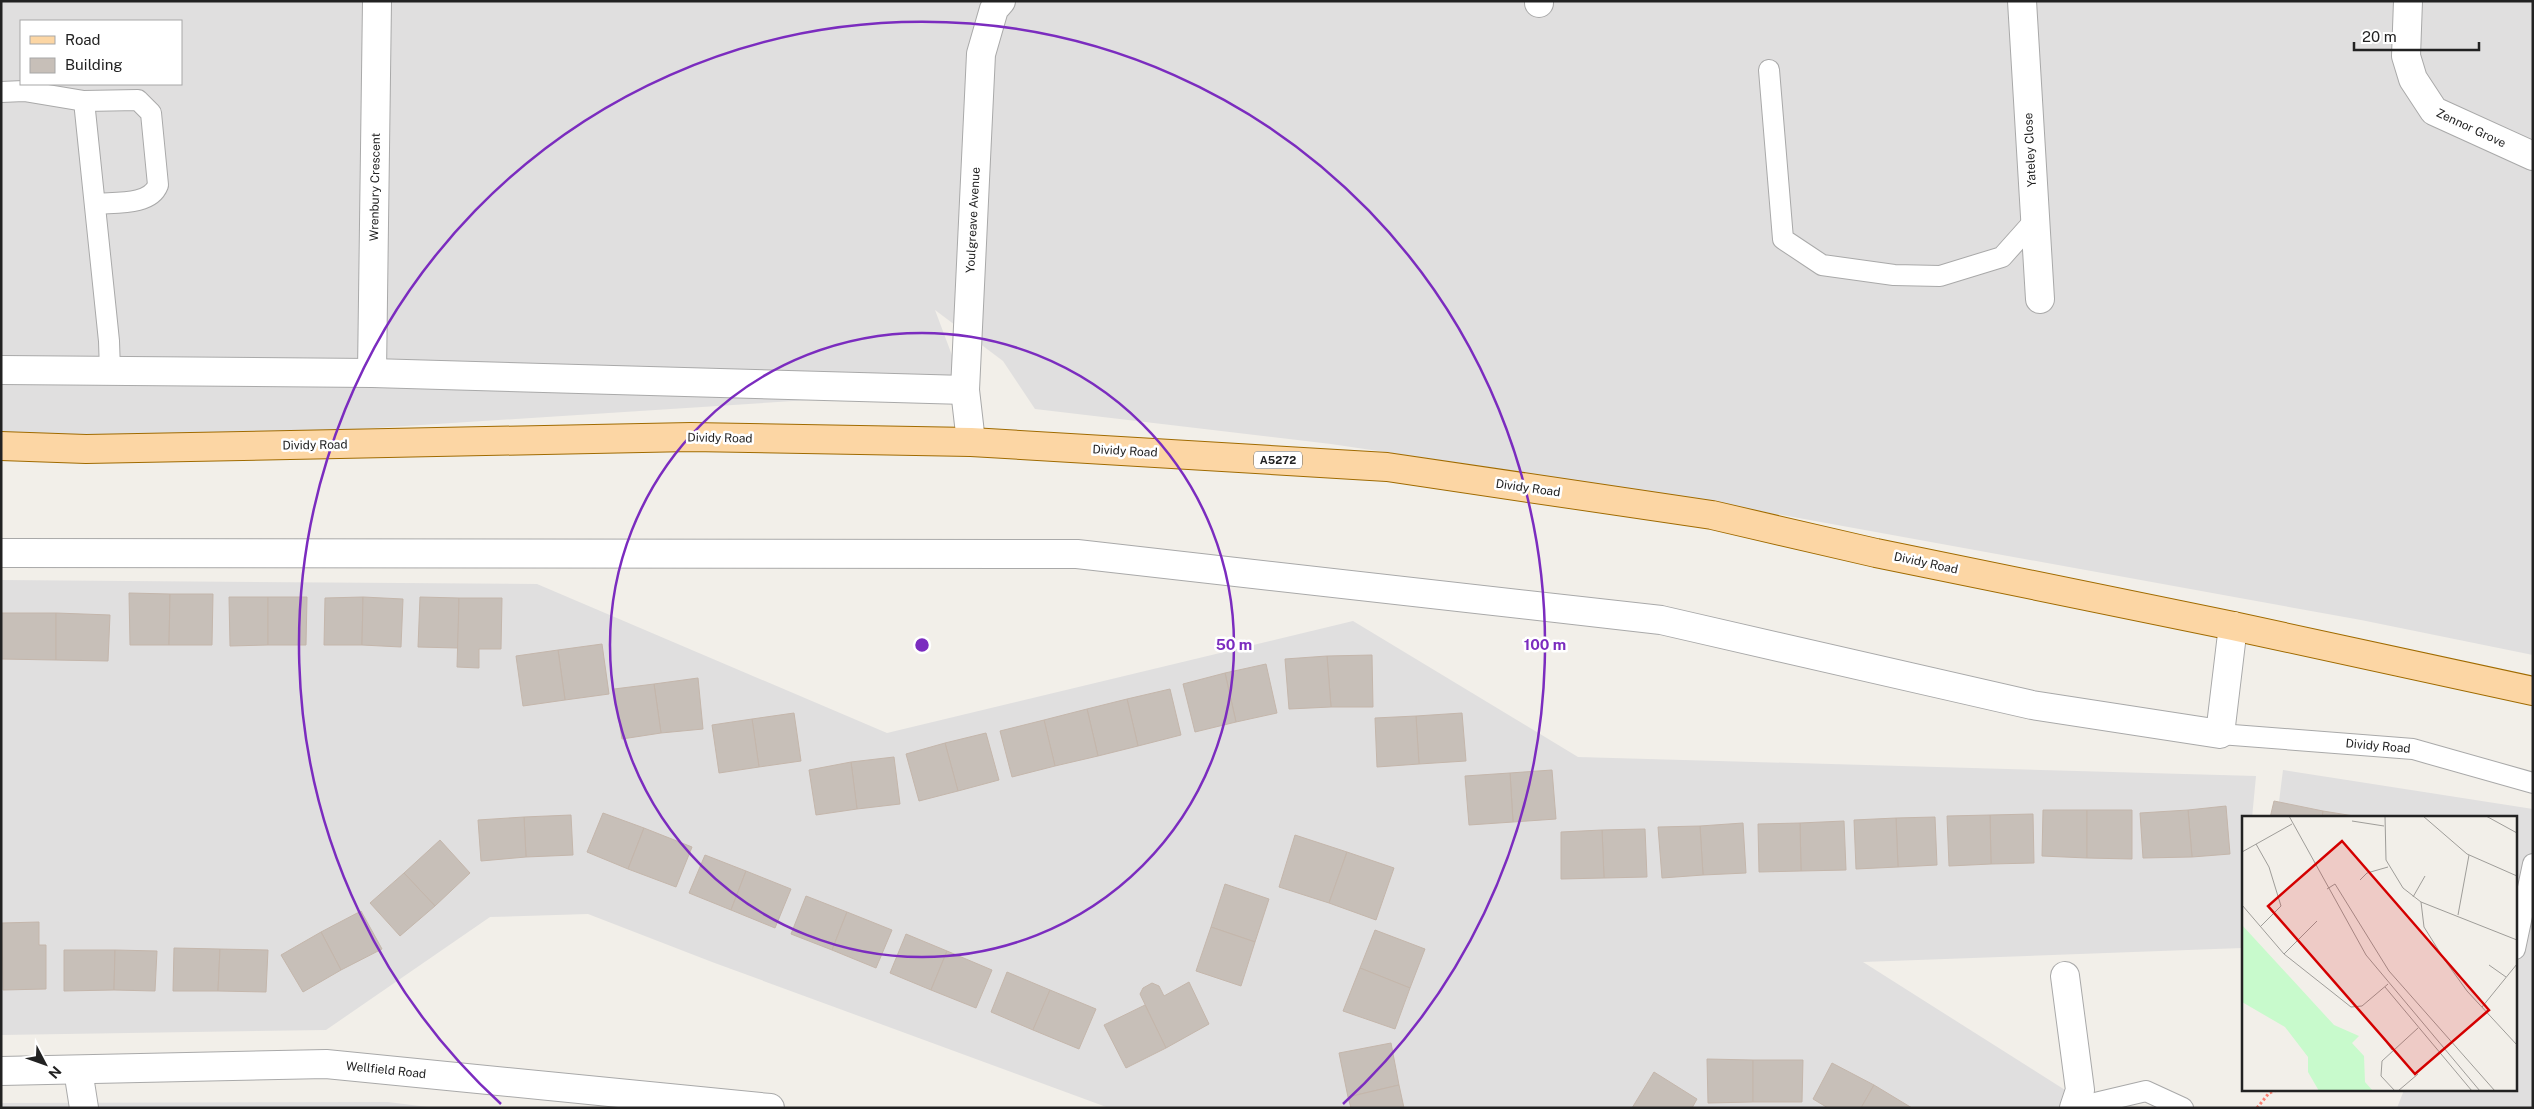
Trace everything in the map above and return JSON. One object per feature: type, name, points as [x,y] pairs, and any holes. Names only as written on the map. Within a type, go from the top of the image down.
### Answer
[{"type":"main road","name":"Dividy Road","points":[[1,446],[96,449],[691,437],[970,442],[1397,468],[1712,515],[1876,553],[2233,626],[2533,691]]},
{"type":"street","name":"Wrenbury Crescent","points":[[372,373],[378,1]]},
{"type":"street","name":"Youlgreave Avenue","points":[[970,442],[965,390],[981,54],[994,9],[1001,1]]},
{"type":"street","name":"Yateley Close","points":[[2022,1],[2040,299]]},
{"type":"street","name":"Zennor Grove","points":[[2408,1],[2406,56],[2413,79],[2434,111],[2533,156]]},
{"type":"street","points":[[1,370],[372,373],[965,390]]},
{"type":"street","name":"Dividy Road","points":[[1,553],[1077,554],[1661,620],[2032,705],[2220,734]]},
{"type":"street","points":[[2220,734],[2233,626]]},
{"type":"street","points":[[2065,976],[2080,1090],[2074,1108]]},
{"type":"street","name":"Wellfield Road","points":[[1,1071],[326,1064],[770,1108]]},
{"type":"street","points":[[78,1070],[84,1108]]},
{"type":"lane","points":[[1769,70],[1783,239],[1822,266],[1894,275],[1940,276],[2002,257],[2034,220]]},
{"type":"lane","points":[[1,92],[24,91],[84,101],[138,100],[151,113],[158,185],[155,193],[145,199],[95,204]]},
{"type":"lane","points":[[84,101],[109,341],[110,371]]},
{"type":"lane","name":"Dividy Road","points":[[2220,734],[2413,749],[2533,783]]},
{"type":"lane","points":[[2516,944],[2533,864]]},
{"type":"lane","points":[[2074,1108],[2146,1091],[2183,1108]]},
{"type":"path","points":[[2257,1108],[2272,1092]]},
{"type":"shaded area","points":[[1,1],[2533,1],[2533,655],[2361,620],[1666,494],[1331,444],[1035,409],[1003,361],[935,310],[965,390],[1,452]]},
{"type":"shaded area","points":[[1,580],[537,584],[887,733],[1353,621],[1578,757],[2256,776],[2252,816],[2242,816],[2242,948],[1863,962],[2084,1102],[2080,1108],[1109,1108],[712,962],[588,914],[490,917],[326,1030],[1,1035]]},
{"type":"shaded area","points":[[2283,770],[2533,809],[2533,1108],[2397,1108],[2403,1092],[2516,1092],[2516,816],[2277,816]]},
{"type":"shaded area","points":[[388,1102],[436,1108],[1,1108],[1,1103]]},
{"type":"building","points":[[129,593],[170,594],[169,645],[130,645]]},
{"type":"building","points":[[170,594],[213,594],[212,645],[169,645]]},
{"type":"building","points":[[229,597],[268,597],[268,645],[230,646]]},
{"type":"building","points":[[268,597],[307,597],[306,645],[268,645]]},
{"type":"building","points":[[363,597],[362,645],[324,645],[325,598]]},
{"type":"building","points":[[363,597],[403,599],[401,647],[362,645]]},
{"type":"building","points":[[420,597],[459,598],[458,648],[418,647]]},
{"type":"building","points":[[459,598],[502,598],[501,649],[479,649],[479,668],[457,667]]},
{"type":"building","points":[[1,613],[56,613],[56,660],[1,659]]},
{"type":"building","points":[[56,613],[110,615],[108,661],[56,660]]},
{"type":"building","points":[[602,644],[609,694],[565,700],[558,650]]},
{"type":"building","points":[[558,650],[565,700],[523,706],[516,656]]},
{"type":"building","points":[[1372,655],[1373,707],[1331,707],[1327,656]]},
{"type":"building","points":[[1327,656],[1331,707],[1289,709],[1285,659]]},
{"type":"building","points":[[1266,664],[1277,713],[1236,722],[1225,673]]},
{"type":"building","points":[[1225,673],[1236,722],[1195,732],[1183,684]]},
{"type":"building","points":[[698,678],[703,729],[661,733],[654,684]]},
{"type":"building","points":[[654,684],[661,733],[622,739],[614,689]]},
{"type":"building","points":[[1170,689],[1181,735],[1138,746],[1127,699]]},
{"type":"building","points":[[1127,699],[1138,746],[1098,756],[1087,709]]},
{"type":"building","points":[[1087,709],[1098,756],[1055,766],[1044,720]]},
{"type":"building","points":[[794,713],[801,761],[759,767],[752,719]]},
{"type":"building","points":[[1462,713],[1466,761],[1419,764],[1416,716]]},
{"type":"building","points":[[1416,716],[1419,764],[1377,767],[1375,718]]},
{"type":"building","points":[[752,719],[759,767],[719,773],[712,725]]},
{"type":"building","points":[[1044,720],[1055,766],[1012,777],[1000,731]]},
{"type":"building","points":[[986,733],[999,780],[958,791],[945,743]]},
{"type":"building","points":[[945,743],[958,791],[919,801],[906,754]]},
{"type":"building","points":[[894,757],[900,804],[857,809],[851,762]]},
{"type":"building","points":[[851,762],[857,809],[816,815],[809,770]]},
{"type":"building","points":[[1552,770],[1556,819],[1513,822],[1510,773]]},
{"type":"building","points":[[1510,773],[1513,822],[1469,825],[1465,776]]},
{"type":"building","points":[[2274,801],[2323,811],[2322,816],[2270,816]]},
{"type":"building","points":[[2226,806],[2230,854],[2192,857],[2188,810]]},
{"type":"building","points":[[2043,810],[2087,810],[2087,858],[2042,856]]},
{"type":"building","points":[[2087,810],[2132,810],[2132,859],[2087,858]]},
{"type":"building","points":[[2188,810],[2192,857],[2143,858],[2140,813]]},
{"type":"building","points":[[2323,811],[2354,816],[2322,816]]},
{"type":"building","points":[[603,813],[644,828],[628,869],[587,852]]},
{"type":"building","points":[[2033,814],[2034,863],[1991,864],[1990,815]]},
{"type":"building","points":[[571,815],[573,855],[526,857],[524,817]]},
{"type":"building","points":[[1990,815],[1991,864],[1949,866],[1947,816]]},
{"type":"building","points":[[524,817],[526,857],[481,861],[478,820]]},
{"type":"building","points":[[1935,817],[1937,865],[1898,867],[1896,818]]},
{"type":"building","points":[[1896,818],[1898,867],[1856,869],[1854,820]]},
{"type":"building","points":[[1844,821],[1846,870],[1801,871],[1800,823]]},
{"type":"building","points":[[1743,823],[1746,873],[1703,875],[1700,826]]},
{"type":"building","points":[[1800,823],[1801,871],[1759,872],[1758,824]]},
{"type":"building","points":[[1700,826],[1703,875],[1662,878],[1658,827]]},
{"type":"building","points":[[644,828],[692,847],[676,887],[628,869]]},
{"type":"building","points":[[1645,829],[1647,877],[1604,878],[1602,830]]},
{"type":"building","points":[[1602,830],[1604,878],[1561,879],[1561,832]]},
{"type":"building","points":[[1295,835],[1347,852],[1329,903],[1279,887]]},
{"type":"building","points":[[440,840],[470,873],[435,906],[404,873]]},
{"type":"building","points":[[1347,852],[1394,868],[1376,920],[1329,903]]},
{"type":"building","points":[[705,855],[746,871],[731,910],[689,893]]},
{"type":"building","points":[[746,871],[791,889],[775,928],[731,910]]},
{"type":"building","points":[[404,873],[435,906],[400,936],[370,903]]},
{"type":"building","points":[[1225,884],[1269,899],[1255,942],[1211,927]]},
{"type":"building","points":[[806,896],[847,912],[832,950],[791,934]]},
{"type":"building","points":[[361,911],[382,949],[341,970],[321,932]]},
{"type":"building","points":[[847,912],[892,930],[876,968],[832,950]]},
{"type":"building","points":[[39,922],[39,945],[46,945],[46,989],[3,990],[2,923]]},
{"type":"building","points":[[1211,927],[1255,942],[1241,986],[1196,971]]},
{"type":"building","points":[[1375,930],[1425,949],[1410,988],[1360,968]]},
{"type":"building","points":[[321,932],[341,970],[303,992],[281,955]]},
{"type":"building","points":[[906,934],[947,951],[931,990],[890,973]]},
{"type":"building","points":[[174,948],[220,949],[218,991],[173,991]]},
{"type":"building","points":[[220,949],[268,950],[266,992],[218,991]]},
{"type":"building","points":[[64,950],[115,950],[114,990],[64,991]]},
{"type":"building","points":[[115,950],[157,951],[155,991],[114,990]]},
{"type":"building","points":[[947,951],[992,970],[976,1008],[931,990]]},
{"type":"building","points":[[1360,968],[1410,988],[1395,1029],[1343,1011]]},
{"type":"building","points":[[1007,972],[1050,990],[1033,1030],[991,1012]]},
{"type":"building","points":[[1189,982],[1209,1024],[1166,1048],[1140,994],[1143,988],[1152,983],[1159,986],[1164,996]]},
{"type":"building","points":[[1050,990],[1096,1009],[1079,1049],[1033,1030]]},
{"type":"building","points":[[1145,1005],[1166,1048],[1126,1068],[1104,1025]]},
{"type":"building","points":[[1391,1043],[1399,1085],[1348,1097],[1339,1053]]},
{"type":"building","points":[[1707,1059],[1753,1060],[1753,1102],[1708,1103]]},
{"type":"building","points":[[1753,1060],[1803,1060],[1802,1102],[1753,1102]]},
{"type":"building","points":[[1832,1063],[1874,1085],[1861,1108],[1828,1108],[1813,1099]]},
{"type":"building","points":[[1654,1072],[1697,1099],[1692,1108],[1632,1108]]},
{"type":"building","points":[[1399,1085],[1404,1108],[1351,1108],[1348,1097]]},
{"type":"building","points":[[1874,1085],[1912,1108],[1861,1108]]}]
